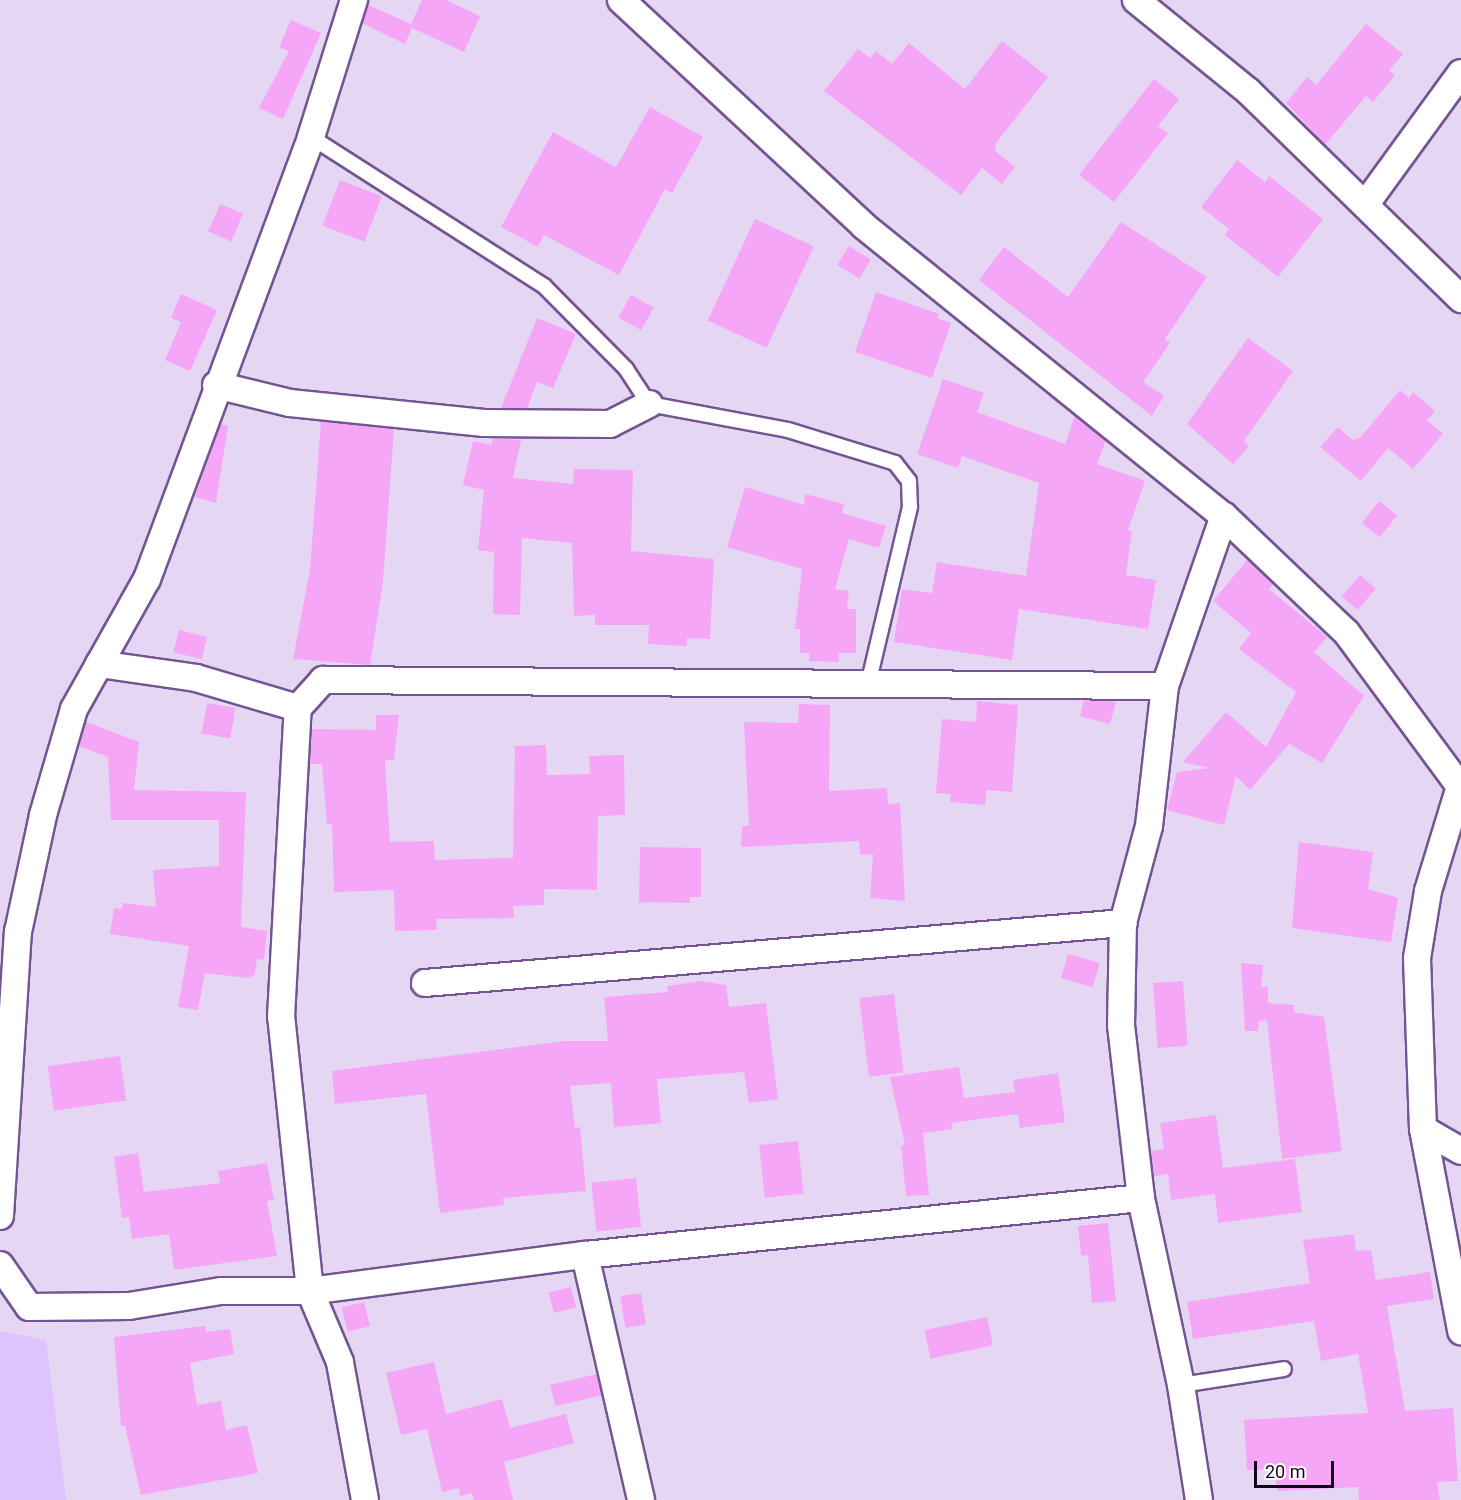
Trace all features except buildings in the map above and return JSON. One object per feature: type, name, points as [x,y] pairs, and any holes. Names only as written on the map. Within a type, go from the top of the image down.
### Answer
[{"type":"street","points":[[0,1216],[8,961],[43,815],[74,709],[147,579],[216,385],[312,136],[354,0]]},
{"type":"street","points":[[621,0],[864,226],[1224,516],[1346,632],[1460,786],[1428,891],[1417,958],[1423,1129],[1461,1331]]},
{"type":"street","points":[[1136,0],[1248,91],[1461,299]]},
{"type":"street","points":[[1365,205],[1461,73]]},
{"type":"street","points":[[216,385],[290,403],[484,423],[610,424],[649,404]]},
{"type":"street","points":[[1199,1500],[1181,1385],[1141,1198],[1121,1026],[1123,923],[1149,826],[1165,686],[1224,516]]},
{"type":"street","points":[[99,664],[196,678],[298,708]]},
{"type":"street","points":[[365,1500],[340,1362],[310,1291],[282,1017],[298,708],[323,680],[354,678],[869,681],[1165,686]]},
{"type":"street","points":[[425,983],[1123,923]]},
{"type":"street","points":[[1423,1129],[1461,1151]]},
{"type":"street","points":[[0,1265],[30,1307],[129,1306],[221,1291],[310,1291],[585,1255],[1141,1198]]},
{"type":"street","points":[[585,1255],[641,1500]]},
{"type":"lane","points":[[312,136],[544,286],[626,369],[649,404],[788,430],[895,463],[909,481],[910,507],[869,681]]},
{"type":"lane","points":[[1181,1385],[1284,1369]]},
{"type":"shaded area","points":[[0,1331],[46,1340],[66,1500],[0,1500]]}]
